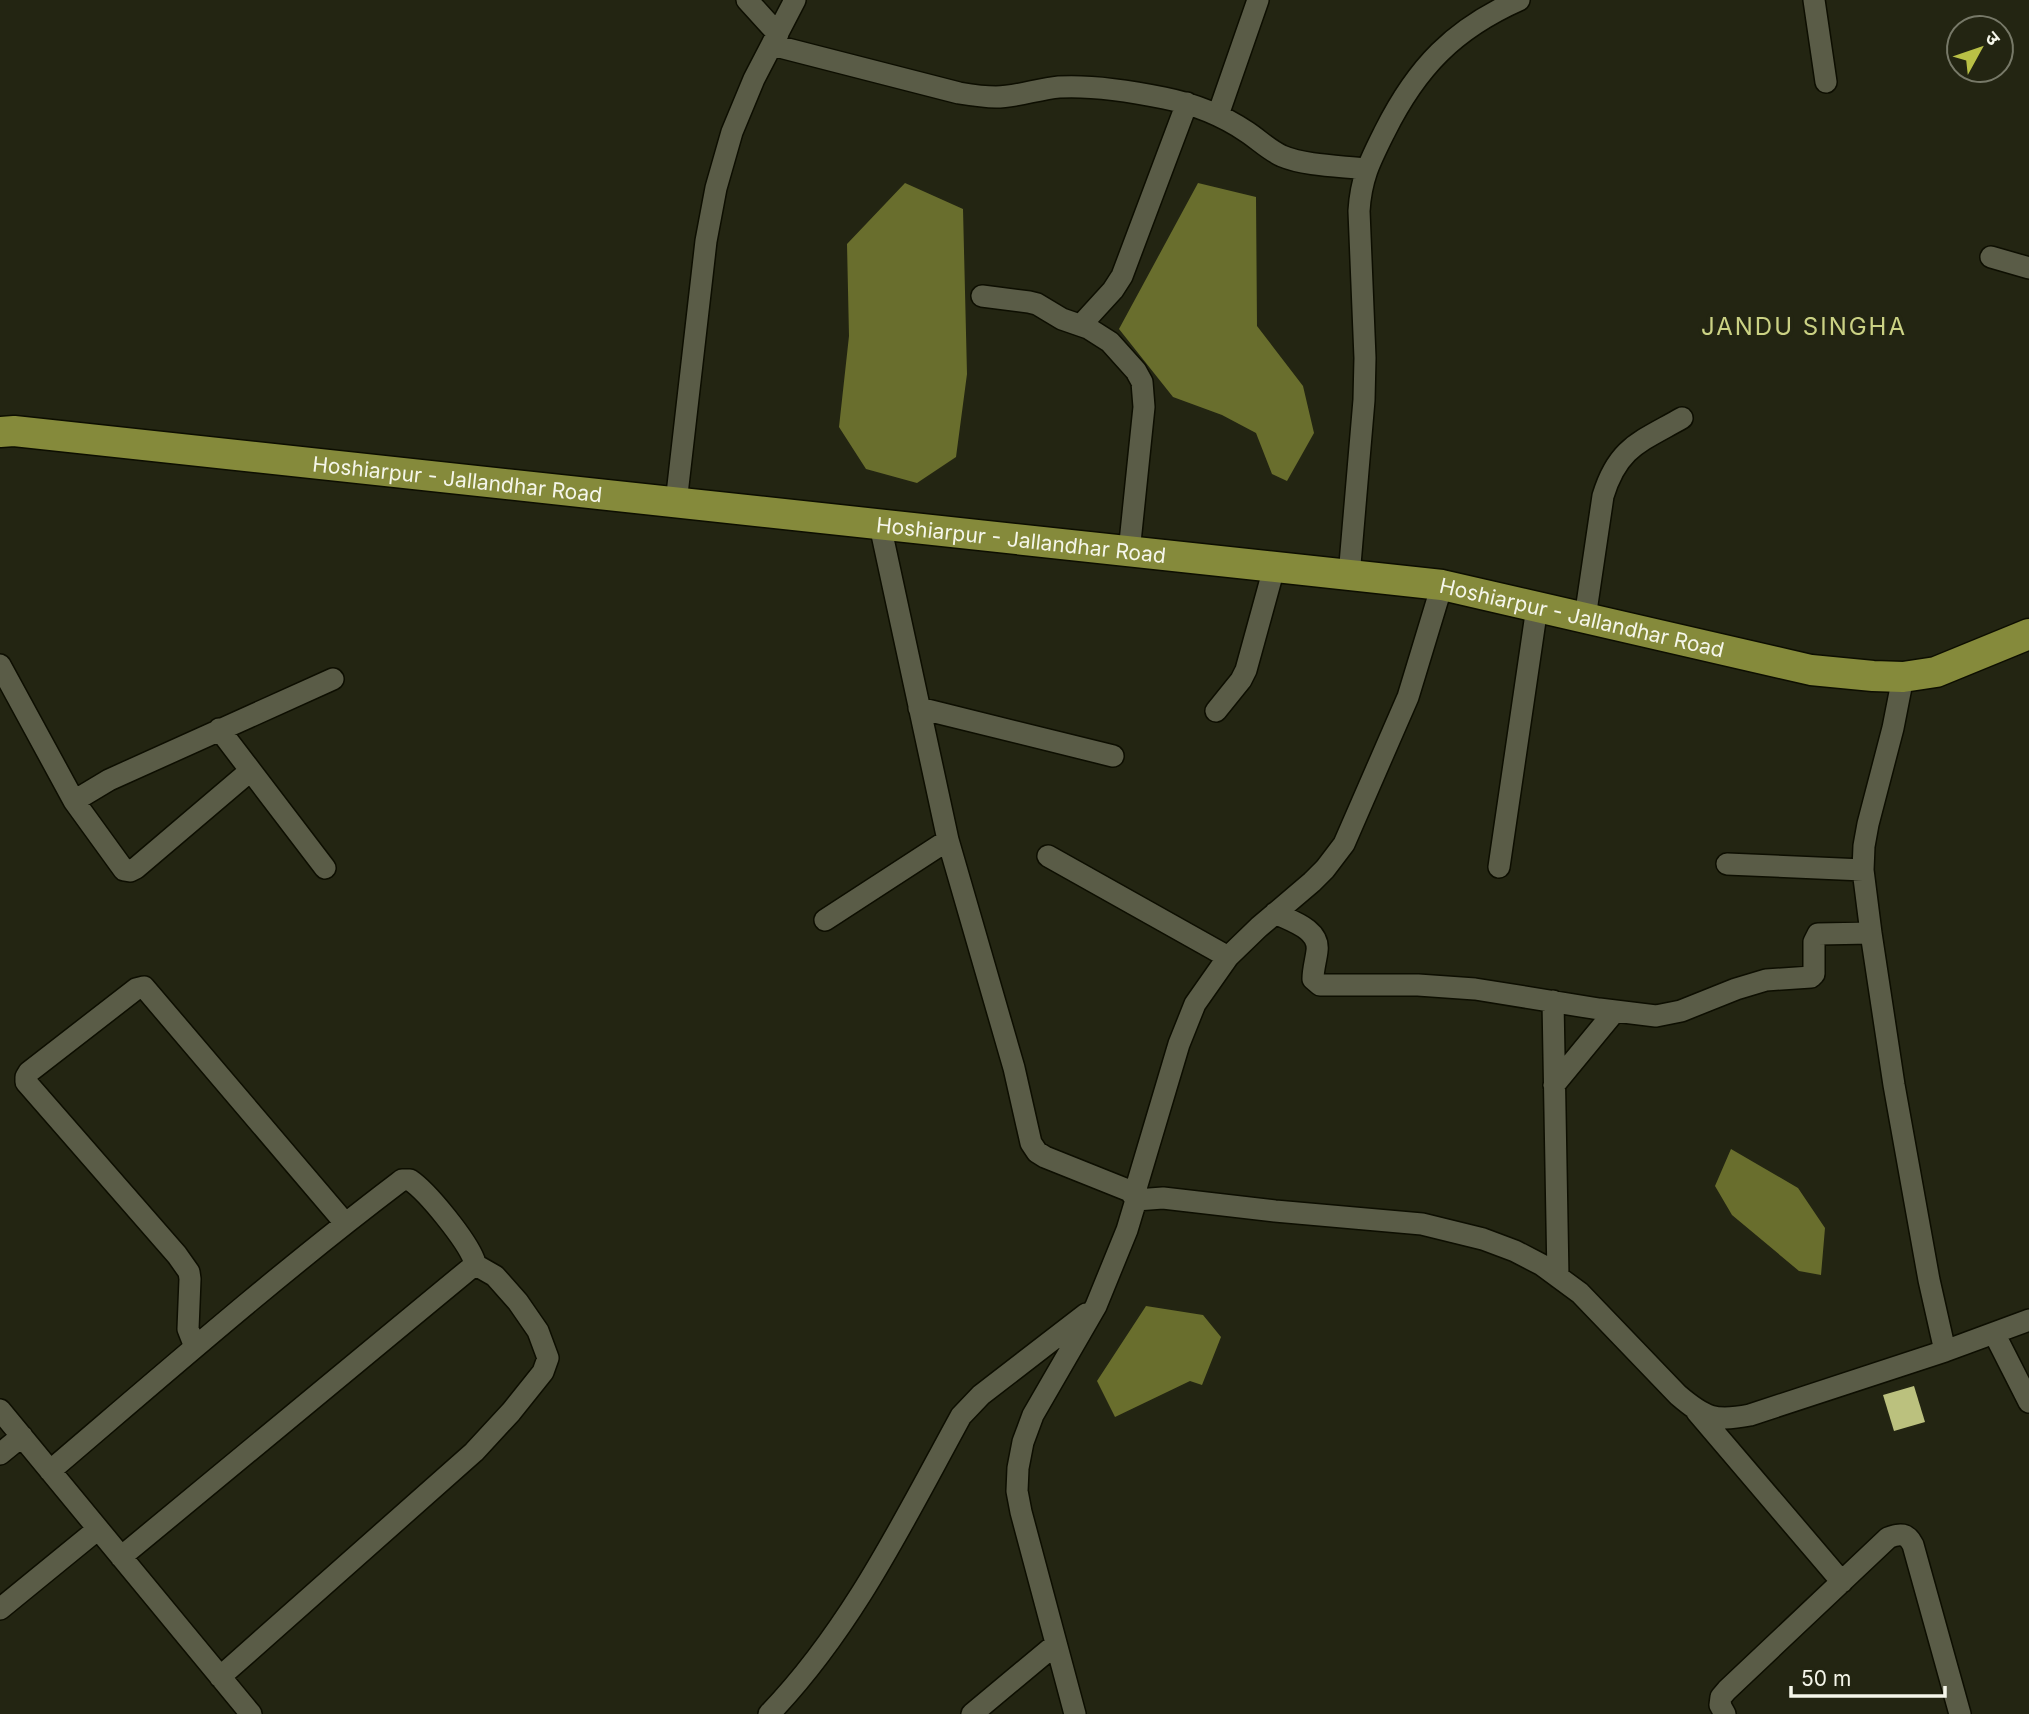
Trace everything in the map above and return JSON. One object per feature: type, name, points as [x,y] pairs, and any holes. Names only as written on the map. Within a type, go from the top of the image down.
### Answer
[{"type":"highway","name":"Hoshiarpur - Jallandhar Road","points":[[0,432],[28,432],[1442,585],[1811,670],[1903,677],[1936,673],[2029,634]]},
{"type":"street","points":[[747,0],[775,39],[959,93],[998,97],[1044,89],[1083,87],[1187,103],[1218,115],[1284,156],[1366,169]]},
{"type":"street","points":[[676,503],[706,241],[716,188],[732,132],[754,79],[795,0]]},
{"type":"street","points":[[1218,115],[1258,0]]},
{"type":"street","points":[[1349,576],[1364,400],[1365,358],[1359,211],[1366,169],[1388,124],[1423,69],[1456,37],[1497,10],[1520,0]]},
{"type":"street","points":[[1814,0],[1826,82]]},
{"type":"street","points":[[1081,325],[1122,276],[1187,103]]},
{"type":"street","points":[[1991,257],[2029,268]]},
{"type":"street","points":[[982,296],[1037,304],[1062,319],[1100,334],[1128,360],[1142,382],[1144,407],[1129,552]]},
{"type":"street","points":[[1585,618],[1609,477],[1624,454],[1682,418]]},
{"type":"street","points":[[880,525],[948,840],[1014,1068],[1031,1143],[1037,1152],[1045,1157],[1130,1191],[1135,1198]]},
{"type":"street","points":[[1216,711],[1246,670],[1274,568]]},
{"type":"street","points":[[1075,1714],[1021,1512],[1017,1491],[1023,1442],[1033,1415],[1096,1306],[1127,1230],[1156,1117],[1185,1025],[1195,1004],[1228,957],[1319,876],[1335,858],[1408,696],[1442,585]]},
{"type":"street","points":[[1499,867],[1537,607]]},
{"type":"street","points":[[0,665],[74,801],[124,870],[130,871],[250,771]]},
{"type":"street","points":[[1903,677],[1868,824],[1863,870],[1894,1085],[1929,1280],[1945,1351]]},
{"type":"street","points":[[74,801],[109,780],[333,679]]},
{"type":"street","points":[[919,708],[1113,756]]},
{"type":"street","points":[[219,729],[325,868]]},
{"type":"street","points":[[825,920],[948,840]]},
{"type":"street","points":[[1048,856],[1228,957]]},
{"type":"street","points":[[1727,864],[1863,870]]},
{"type":"street","points":[[1275,913],[1313,933],[1318,943],[1313,979],[1320,985],[1418,985],[1497,992],[1656,1016],[1671,1014],[1752,984],[1775,979],[1811,977],[1814,974],[1814,942],[1818,934],[1871,933]]},
{"type":"street","points":[[195,1347],[188,1322],[190,1279],[184,1264],[26,1082],[29,1072],[136,989],[144,987],[345,1223]]},
{"type":"street","points":[[1553,1001],[1558,1277]]},
{"type":"street","points":[[1554,1085],[1615,1011]]},
{"type":"street","points":[[50,1471],[195,1347],[345,1223],[402,1180],[411,1180],[424,1192],[458,1234],[473,1256],[474,1264]]},
{"type":"street","points":[[1135,1198],[1163,1198],[1422,1224],[1483,1239],[1542,1265],[1580,1293],[1695,1410],[1842,1582]]},
{"type":"street","points":[[121,1557],[474,1264]]},
{"type":"street","points":[[220,1677],[474,1451],[497,1428],[543,1372],[548,1358],[533,1322],[495,1276],[474,1264]]},
{"type":"street","points":[[776,1712],[858,1600],[961,1416],[981,1395],[1096,1306]]},
{"type":"street","points":[[1695,1410],[1717,1419],[1750,1415],[1945,1351],[2029,1320]]},
{"type":"street","points":[[1994,1333],[2027,1395]]},
{"type":"street","points":[[0,1410],[251,1714]]},
{"type":"street","points":[[0,1454],[22,1436]]},
{"type":"street","points":[[0,1609],[98,1529]]},
{"type":"street","points":[[1725,1714],[1720,1705],[1721,1697],[1727,1690],[1888,1538],[1898,1534],[1910,1538],[1913,1545],[1960,1714]]},
{"type":"street","points":[[972,1714],[1056,1644]]},
{"type":"shaded area","points":[[905,183],[963,209],[967,374],[956,457],[917,483],[866,469],[839,427],[849,336],[847,244]]},
{"type":"shaded area","points":[[1198,183],[1256,197],[1257,326],[1303,386],[1314,433],[1287,481],[1272,474],[1256,433],[1222,415],[1173,397],[1119,329]]},
{"type":"shaded area","points":[[1731,1149],[1798,1188],[1825,1228],[1821,1275],[1799,1271],[1732,1215],[1715,1186]]},
{"type":"shaded area","points":[[1146,1306],[1203,1315],[1221,1337],[1202,1385],[1190,1381],[1115,1417],[1097,1381]]},
{"type":"building","points":[[1914,1386],[1925,1422],[1894,1431],[1883,1395]]},
{"type":"district","name":"JANDU SINGHA","points":[[1804,326]]}]
